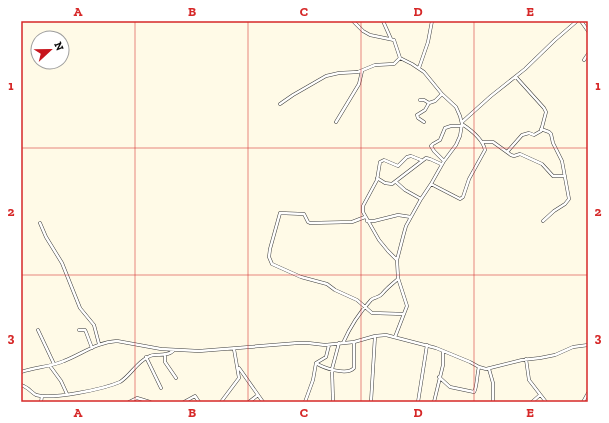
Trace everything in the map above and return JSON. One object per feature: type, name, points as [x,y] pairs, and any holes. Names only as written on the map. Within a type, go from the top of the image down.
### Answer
[{"type":"street","points":[[353,21],[370,36],[391,39]]},
{"type":"street","points":[[383,21],[391,39],[395,42],[400,58],[419,68],[442,94],[456,107],[462,124],[460,136],[456,145],[441,164],[406,226],[397,260],[398,278],[407,303],[395,337]]},
{"type":"street","points":[[419,68],[428,42],[432,21]]},
{"type":"street","points":[[444,161],[431,146],[440,140],[445,128],[462,124],[491,96],[516,77],[577,21]]},
{"type":"street","points":[[582,21],[588,31]]},
{"type":"street","points":[[584,60],[588,54]]},
{"type":"street","points":[[280,104],[320,79],[339,73],[363,70],[375,65],[396,63],[400,58]]},
{"type":"street","points":[[336,122],[357,88],[363,70]]},
{"type":"street","points":[[507,152],[522,135],[529,133],[534,135],[541,131],[546,110],[516,77]]},
{"type":"street","points":[[424,122],[418,118],[417,115],[425,110],[429,103],[435,101],[442,94]]},
{"type":"street","points":[[420,100],[424,100],[429,103]]},
{"type":"street","points":[[431,184],[462,199],[469,179],[485,150],[482,142],[474,133],[462,124]]},
{"type":"street","points":[[541,129],[551,134],[553,143],[562,160],[569,199],[568,202],[554,211],[543,221]]},
{"type":"street","points":[[482,142],[493,142],[514,156],[520,154],[542,164],[553,176],[565,176]]},
{"type":"street","points":[[397,260],[383,245],[365,217],[363,206],[377,178],[379,164],[382,161],[398,166],[407,157],[411,156],[421,160]]},
{"type":"street","points":[[377,178],[389,184],[396,182],[421,160],[428,158],[441,164]]},
{"type":"street","points":[[396,182],[405,190],[420,199]]},
{"type":"street","points":[[365,217],[352,222],[310,224],[304,214],[280,213],[270,248],[269,257],[274,265],[306,279],[327,284],[335,290],[357,300],[374,314],[404,314]]},
{"type":"street","points":[[367,220],[374,221],[398,215],[411,217]]},
{"type":"street","points":[[40,223],[62,263],[80,308],[94,325],[100,344]]},
{"type":"street","points":[[343,343],[349,329],[360,311],[371,300],[380,296],[384,290],[398,278]]},
{"type":"street","points":[[38,330],[54,364]]},
{"type":"street","points":[[79,330],[85,330],[92,348]]},
{"type":"street","points":[[371,402],[375,336]]},
{"type":"street","points":[[21,372],[50,366],[100,344],[117,341],[157,349],[199,351],[298,343],[329,345],[354,342],[375,336],[386,336],[395,337],[412,343],[427,345],[466,360],[479,367],[489,369],[526,359],[540,358],[573,347],[588,345]]},
{"type":"street","points":[[316,363],[325,368],[347,372],[353,370],[354,342]]},
{"type":"street","points":[[333,402],[332,369],[339,343]]},
{"type":"street","points":[[316,363],[326,357],[329,345]]},
{"type":"street","points":[[418,402],[427,345]]},
{"type":"street","points":[[221,402],[239,378],[234,349]]},
{"type":"street","points":[[21,384],[28,387],[35,394],[42,396],[86,392],[120,382],[146,357],[155,354],[165,355],[175,350]]},
{"type":"street","points":[[434,402],[444,360],[443,352]]},
{"type":"street","points":[[165,355],[166,362],[176,378]]},
{"type":"street","points":[[146,357],[161,388]]},
{"type":"street","points":[[526,359],[529,378],[546,402]]},
{"type":"street","points":[[305,402],[314,380],[316,363]]},
{"type":"street","points":[[50,366],[61,381],[67,394]]},
{"type":"street","points":[[238,366],[264,402]]},
{"type":"street","points":[[439,377],[451,387],[474,392],[477,389],[476,377],[479,367]]},
{"type":"street","points":[[489,369],[493,383],[493,402]]},
{"type":"street","points":[[583,402],[588,393]]},
{"type":"street","points":[[250,402],[258,395]]},
{"type":"street","points":[[532,402],[540,395]]},
{"type":"street","points":[[41,402],[42,396]]},
{"type":"street","points":[[184,402],[194,396],[199,402]]},
{"type":"street","points":[[129,402],[137,398],[150,402]]}]
